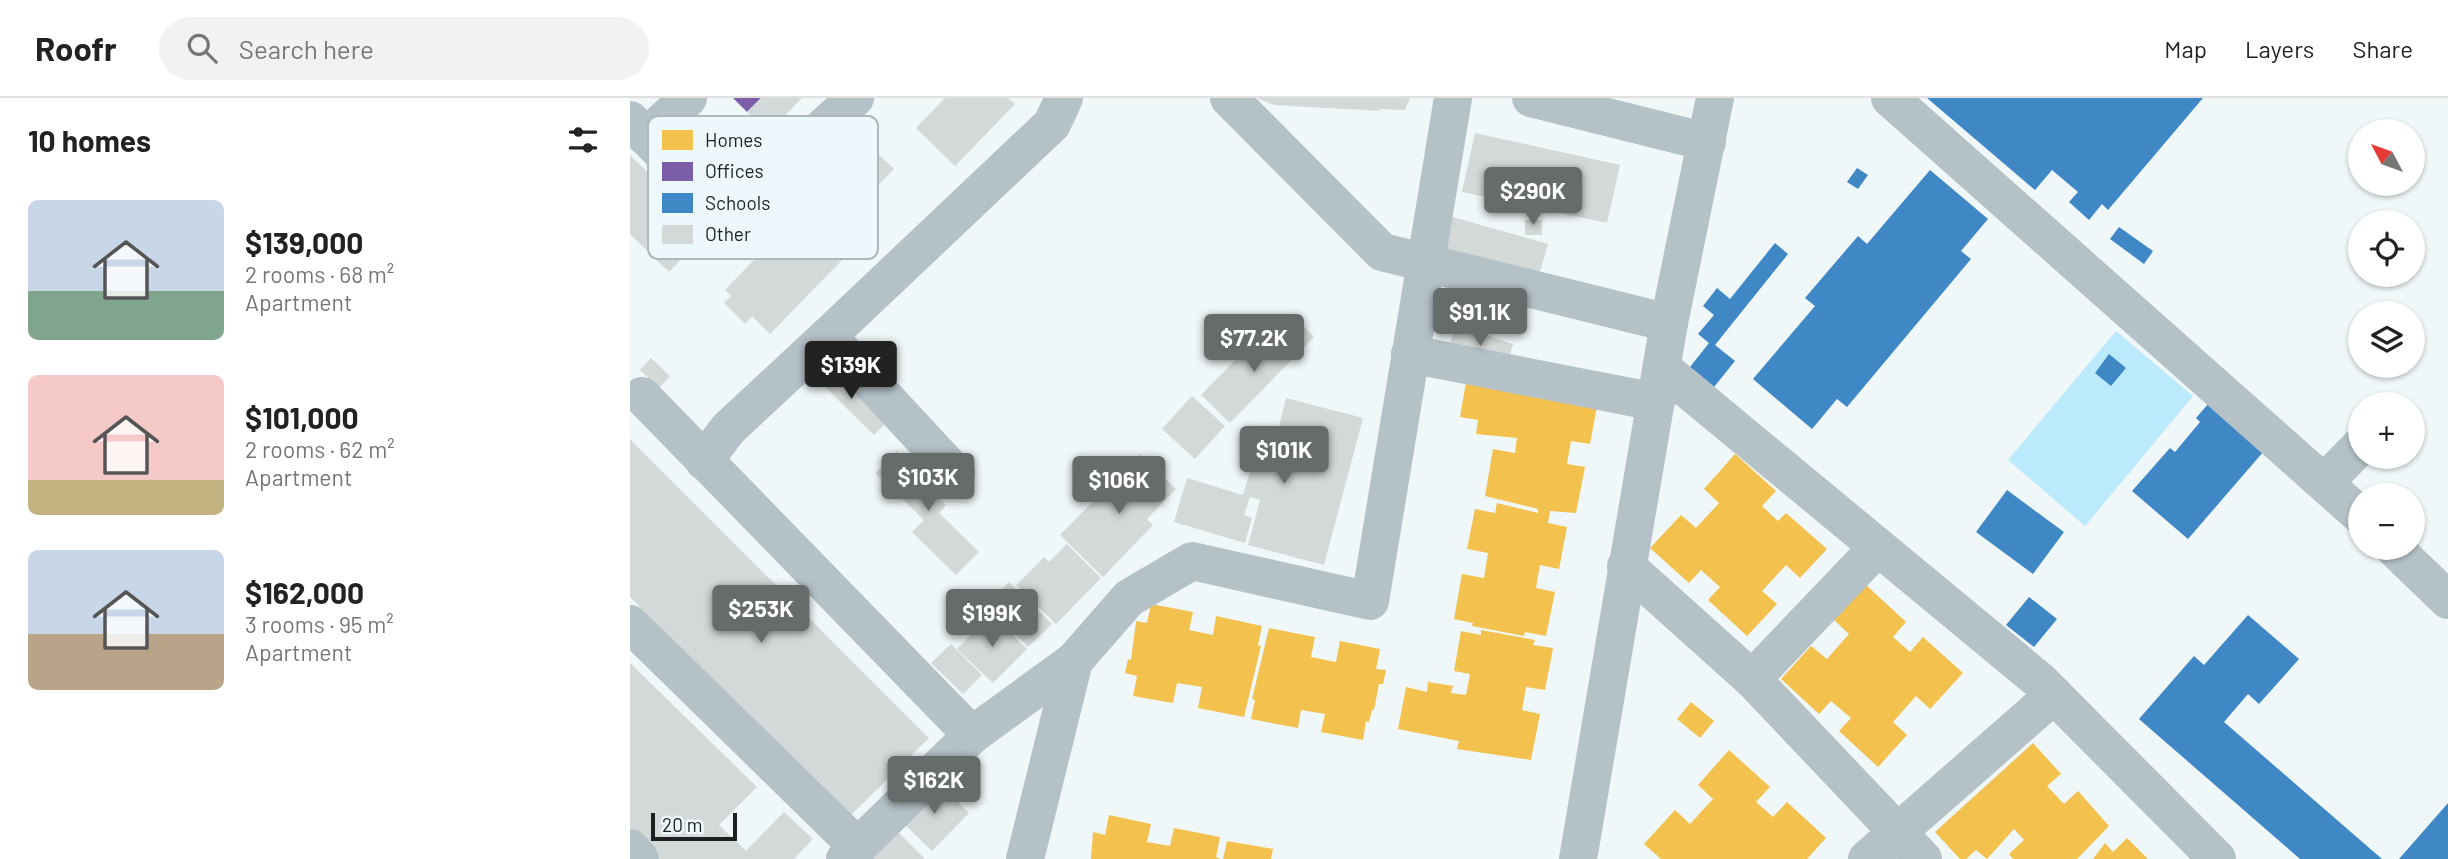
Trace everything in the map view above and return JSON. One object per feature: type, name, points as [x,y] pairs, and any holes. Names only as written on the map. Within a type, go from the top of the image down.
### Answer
[{"type":"street","points":[[659,116],[688,98]]},
{"type":"street","points":[[835,116],[855,98]]},
{"type":"street","points":[[704,461],[727,429],[1052,124],[1064,98]]},
{"type":"street","points":[[1229,98],[1382,252],[1669,323]]},
{"type":"street","points":[[630,624],[851,853],[972,734],[1074,662],[1129,598],[1192,561],[1370,601],[1453,98]]},
{"type":"street","points":[[1531,98],[1707,142]]},
{"type":"street","points":[[1578,859],[1669,323],[1715,98]]},
{"type":"street","points":[[1890,98],[2348,504]]},
{"type":"street","points":[[828,336],[956,474]]},
{"type":"street","points":[[1410,354],[1660,385],[1878,547],[2054,695],[2217,859]]},
{"type":"street","points":[[634,395],[704,461],[972,734]]},
{"type":"street","points":[[2325,482],[2348,458]]},
{"type":"street","points":[[1752,679],[1878,547]]},
{"type":"street","points":[[2406,560],[2448,600]]},
{"type":"street","points":[[1626,566],[1752,679],[1923,859]]},
{"type":"street","points":[[1025,859],[1074,662]]},
{"type":"street","points":[[1867,859],[2054,695]]},
{"type":"street","points":[[630,848],[640,859]]},
{"type":"shaded area","points":[[2116,331],[2193,396],[2085,526],[2008,460]]},
{"type":"building: Homes","points":[[1466,382],[1597,406],[1590,444],[1571,441],[1567,464],[1585,467],[1576,513],[1550,511],[1548,523],[1567,527],[1559,569],[1540,565],[1536,588],[1555,592],[1546,636],[1525,632],[1524,636],[1472,626],[1473,623],[1454,619],[1462,574],[1484,578],[1488,553],[1467,549],[1475,509],[1495,513],[1497,503],[1538,513],[1538,509],[1485,496],[1493,449],[1515,453],[1517,438],[1476,434],[1478,420],[1460,417]]},
{"type":"building: Homes","points":[[1735,454],[1776,491],[1762,506],[1778,521],[1786,513],[1827,549],[1800,578],[1786,565],[1762,591],[1777,604],[1747,636],[1708,600],[1720,587],[1701,570],[1689,583],[1650,548],[1681,515],[1696,528],[1719,503],[1704,489]]},
{"type":"building: Homes","points":[[1866,585],[1906,622],[1893,637],[1910,652],[1923,637],[1963,673],[1930,709],[1916,696],[1893,722],[1907,735],[1878,767],[1839,731],[1851,718],[1831,701],[1819,714],[1781,679],[1811,646],[1827,659],[1849,634],[1834,620]]},
{"type":"building: Homes","points":[[1151,604],[1193,612],[1189,630],[1213,635],[1216,616],[1262,626],[1258,645],[1261,646],[1244,717],[1198,708],[1202,687],[1177,683],[1173,703],[1133,696],[1137,676],[1125,673],[1128,659],[1131,660],[1136,621],[1147,623]]},
{"type":"building: Homes","points":[[1269,628],[1315,637],[1311,657],[1336,662],[1340,641],[1380,649],[1376,669],[1386,670],[1383,684],[1379,684],[1374,710],[1369,722],[1366,721],[1363,740],[1321,732],[1325,714],[1301,710],[1298,728],[1251,719],[1255,700],[1252,699]]},
{"type":"building: Homes","points":[[1481,630],[1535,640],[1533,645],[1553,648],[1545,690],[1526,687],[1522,710],[1540,714],[1531,760],[1457,749],[1459,741],[1398,729],[1406,687],[1427,692],[1428,682],[1453,686],[1451,693],[1466,695],[1470,674],[1454,671],[1461,631],[1481,635]]},
{"type":"building: Homes","points":[[1691,702],[1714,721],[1700,738],[1677,719]]},
{"type":"building: Homes","points":[[2033,743],[2061,774],[2047,786],[2064,804],[2078,791],[2109,826],[2077,859],[2013,859],[2009,854],[2024,840],[2014,829],[1987,859],[1976,850],[1966,859],[1960,859],[1935,832]]},
{"type":"building: Homes","points":[[1729,750],[1770,787],[1756,802],[1773,817],[1787,802],[1826,838],[1807,859],[1661,859],[1644,844],[1675,810],[1690,824],[1713,799],[1698,785]]},
{"type":"building: Homes","points":[[1109,815],[1151,824],[1147,842],[1170,846],[1174,828],[1220,837],[1216,857],[1221,859],[1091,859],[1093,832],[1105,835]]},
{"type":"building: Homes","points":[[2127,838],[2148,859],[2093,859],[2105,843],[2113,852]]},
{"type":"building: Homes","points":[[1227,841],[1273,849],[1271,859],[1223,859]]},
{"type":"building: Offices","points":[[733,98],[761,98],[747,112]]},
{"type":"building: Schools","points":[[1927,98],[2203,98],[2108,210],[2102,204],[2089,220],[2069,202],[2078,192],[2052,170],[2035,190]]},
{"type":"building: Schools","points":[[1857,168],[1868,175],[1858,189],[1847,182]]},
{"type":"building: Schools","points":[[1930,170],[1988,219],[1961,251],[1971,259],[1847,407],[1837,399],[1812,429],[1753,379],[1815,306],[1805,298],[1858,236],[1867,244]]},
{"type":"building: Schools","points":[[2119,227],[2153,251],[2144,264],[2110,239]]},
{"type":"building: Schools","points":[[1775,243],[1788,254],[1715,345],[1735,361],[1714,387],[1690,367],[1709,343],[1698,334],[1714,315],[1703,306],[1717,288],[1730,299]]},
{"type":"building: Schools","points":[[2109,354],[2126,368],[2111,386],[2095,373]]},
{"type":"building: Schools","points":[[2209,403],[2264,451],[2188,539],[2132,491],[2170,448],[2175,452],[2200,422],[2196,418]]},
{"type":"building: Schools","points":[[2007,490],[2064,532],[2033,574],[1976,532]]},
{"type":"building: Schools","points":[[2029,597],[2057,619],[2034,647],[2006,625]]},
{"type":"building: Schools","points":[[2248,615],[2299,659],[2259,704],[2248,694],[2224,722],[2382,859],[2300,859],[2139,719],[2194,656],[2204,665]]},
{"type":"building: Schools","points":[[2448,803],[2448,859],[2399,859]]},
{"type":"building: Other","points":[[761,98],[802,98],[785,116],[751,116],[747,112]]},
{"type":"building: Other","points":[[945,98],[1008,98],[1015,104],[955,166],[916,128]]},
{"type":"building: Other","points":[[1257,98],[1410,98],[1405,110],[1378,109],[1382,111],[1274,105]]},
{"type":"building: Other","points":[[1475,133],[1620,165],[1607,223],[1462,192]]},
{"type":"building: Other","points":[[878,154],[894,169],[878,185]]},
{"type":"building: Other","points":[[630,155],[648,173],[648,252],[630,234]]},
{"type":"building: Other","points":[[1449,216],[1548,244],[1537,282],[1438,253]]},
{"type":"building: Other","points":[[1525,220],[1542,220],[1542,235],[1525,235]]},
{"type":"building: Other","points":[[656,259],[681,259],[669,272]]},
{"type":"building: Other","points":[[755,259],[843,259],[770,334],[752,316],[745,324],[724,303],[731,296],[725,290]]},
{"type":"building: Other","points":[[1297,320],[1314,337],[1230,423],[1201,395],[1242,353],[1254,365]]},
{"type":"building: Other","points":[[1456,325],[1513,344],[1505,370],[1447,352]]},
{"type":"building: Other","points":[[651,358],[670,376],[659,388],[640,370]]},
{"type":"building: Other","points":[[828,366],[886,423],[874,435],[816,378]]},
{"type":"building: Other","points":[[1192,396],[1225,426],[1195,459],[1162,429]]},
{"type":"building: Other","points":[[1286,398],[1363,418],[1324,565],[1248,545],[1260,500],[1250,497],[1244,515],[1252,518],[1245,543],[1174,522],[1187,478],[1243,495],[1262,430],[1277,435]]},
{"type":"building: Other","points":[[630,439],[929,738],[849,817],[630,597]]},
{"type":"building: Other","points":[[897,451],[935,488],[932,491],[946,505],[939,513],[979,552],[956,575],[912,532],[924,520],[875,473]]},
{"type":"building: Other","points":[[1140,454],[1176,489],[1147,519],[1153,525],[1103,577],[1060,535]]},
{"type":"building: Other","points":[[1067,544],[1101,578],[1056,624],[1016,585],[1044,557],[1049,562]]},
{"type":"building: Other","points":[[1009,582],[1052,624],[1028,647],[985,606]]},
{"type":"building: Other","points":[[991,614],[1027,649],[993,683],[957,649]]},
{"type":"building: Other","points":[[951,644],[982,675],[963,694],[931,663]]},
{"type":"building: Other","points":[[630,663],[757,787],[719,825],[746,851],[784,812],[813,839],[794,859],[660,859],[630,828]]},
{"type":"building: Other","points":[[936,780],[969,813],[932,851],[898,818]]},
{"type":"building: Other","points":[[892,826],[925,859],[859,859]]}]
